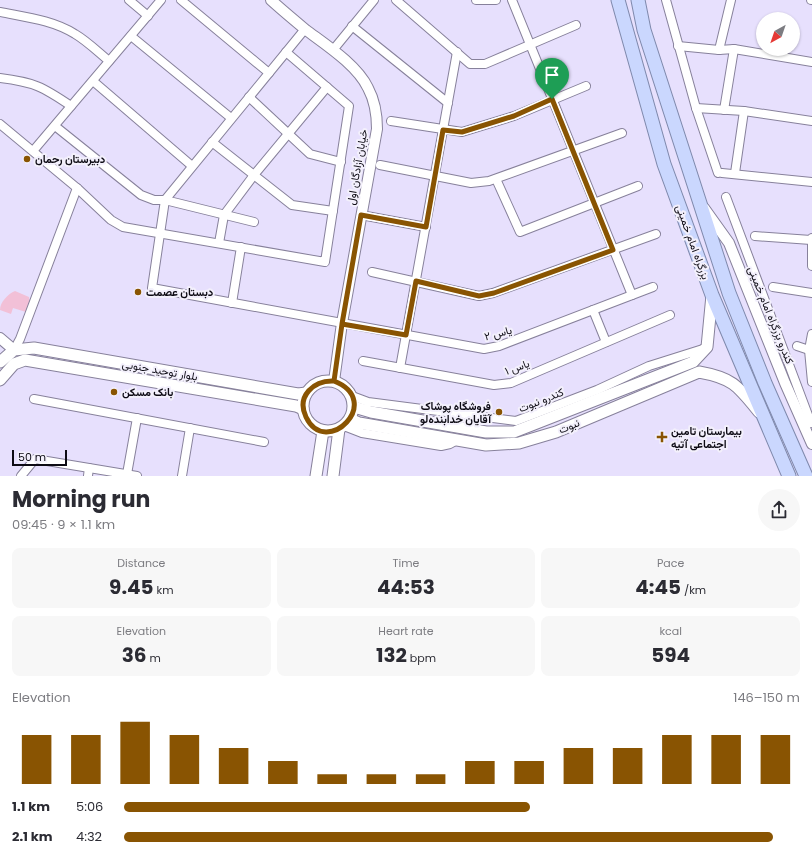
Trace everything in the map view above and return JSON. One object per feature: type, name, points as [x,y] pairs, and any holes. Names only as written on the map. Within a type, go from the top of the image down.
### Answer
[{"type":"highway","points":[[618,0],[622,9],[629,14],[636,10],[638,0]]},
{"type":"highway","name":"بزرگراه امام خمینی","points":[[618,0],[626,34],[664,164],[712,296],[789,476]]},
{"type":"highway","name":"بزرگراه امام خمینی","points":[[638,0],[644,30],[729,293],[765,383],[806,476]]},
{"type":"highway","points":[[626,34],[627,25],[634,20],[640,21],[644,30]]},
{"type":"main road","name":"نبوت","points":[[353,401],[371,412],[486,432],[514,432],[693,362],[707,347],[712,296]]},
{"type":"main road","name":"بلوار توحید جنوبی","points":[[14,350],[34,348],[298,394],[306,393]]},
{"type":"main road","points":[[0,362],[14,350],[19,361],[0,380]]},
{"type":"main road","name":"بلوار توحید جنوبی","points":[[19,361],[32,360],[303,409]]},
{"type":"main road","name":"نبوت","points":[[345,424],[359,424],[486,446],[520,443],[556,432],[699,372],[719,375],[738,386],[764,419]]},
{"type":"main road","points":[[333,476],[345,424],[353,401],[347,389],[334,381],[318,383],[306,393],[303,409],[310,423],[323,431],[345,424]]},
{"type":"main road","points":[[316,476],[323,431]]},
{"type":"street","points":[[129,0],[148,16]]},
{"type":"street","points":[[33,151],[161,0]]},
{"type":"street","points":[[181,0],[269,72]]},
{"type":"street","name":"خیابان آزادگان اول","points":[[271,0],[305,29],[333,50],[358,74],[368,86],[374,101],[377,115],[377,129],[342,324],[334,381]]},
{"type":"street","points":[[333,50],[374,0]]},
{"type":"street","points":[[396,0],[470,64],[485,64],[529,43],[576,25]]},
{"type":"street","points":[[476,0],[496,0]]},
{"type":"street","points":[[512,0],[632,295]]},
{"type":"street","points":[[666,0],[696,108],[720,173],[812,182]]},
{"type":"street","points":[[720,50],[731,0]]},
{"type":"street","points":[[0,12],[42,21],[67,29],[76,34],[109,61]]},
{"type":"street","points":[[352,26],[448,103]]},
{"type":"street","points":[[161,233],[165,200],[305,29]]},
{"type":"street","points":[[131,36],[231,118]]},
{"type":"street","points":[[678,46],[720,50],[734,48],[812,62]]},
{"type":"street","points":[[724,110],[734,48]]},
{"type":"street","points":[[0,136],[3,126],[77,188],[116,224],[129,228],[325,262],[349,106],[286,52]]},
{"type":"street","points":[[400,368],[457,52]]},
{"type":"street","points":[[0,78],[24,81],[42,87],[71,106]]},
{"type":"street","points":[[93,81],[192,166]]},
{"type":"street","points":[[391,121],[462,132],[514,116],[586,86]]},
{"type":"street","points":[[218,243],[224,215],[254,175],[327,87]]},
{"type":"street","points":[[249,97],[310,154],[341,162]]},
{"type":"street","points":[[696,108],[744,111],[812,121]]},
{"type":"street","points":[[734,174],[744,111]]},
{"type":"street","points":[[55,126],[140,195],[154,200],[165,200],[254,222]]},
{"type":"street","points":[[380,165],[471,183],[496,179],[622,133]]},
{"type":"street","points":[[212,142],[292,205],[333,211]]},
{"type":"street","points":[[496,179],[520,232],[638,186]]},
{"type":"street","points":[[0,338],[14,350],[20,339],[77,188]]},
{"type":"street","points":[[726,197],[811,423]]},
{"type":"street","name":"کندرو بزرگراه امام خمینی","points":[[699,201],[729,243],[782,375],[812,444]]},
{"type":"street","points":[[361,215],[426,227]]},
{"type":"street","name":"یاس ۲","points":[[161,233],[152,288],[484,349],[500,346],[653,287]]},
{"type":"street","points":[[372,272],[479,296],[494,293],[656,234]]},
{"type":"street","points":[[755,236],[812,239],[812,264]]},
{"type":"street","points":[[232,303],[241,247]]},
{"type":"street","points":[[773,286],[812,293]]},
{"type":"street","points":[[593,310],[606,342]]},
{"type":"street","name":"یاس ۱","points":[[363,361],[494,385],[512,383],[670,315]]},
{"type":"street","points":[[798,390],[812,382],[809,350],[812,334]]},
{"type":"street","points":[[797,346],[809,350]]},
{"type":"street","points":[[34,399],[264,442]]},
{"type":"street","points":[[127,474],[137,418]]},
{"type":"street","points":[[182,476],[190,428]]},
{"type":"street","points":[[21,476],[35,459],[89,472],[138,476]]},
{"type":"shaded area","points":[[15,291],[29,297],[30,303],[26,312],[13,308],[11,314],[0,310],[1,304],[10,294]]},
{"type":"place","name":"دبیرستان رحمان","points":[[27,159]]},
{"type":"place","name":"دبستان عصمت","points":[[138,292]]},
{"type":"place","name":"بانک مسکن","points":[[114,392]]},
{"type":"place","name":"فروشگاه پوشاک آقایان خدابنده‌لو","points":[[499,412]]},
{"type":"place","name":"بیمارستان تامین اجتماعی آتیه","points":[[662,437]]},
{"type":"route","points":[[552,99],[514,116],[462,132],[443,130],[426,227],[361,215],[342,324],[334,381],[318,383],[311,387],[306,393],[304,401],[303,409],[306,416],[310,423],[316,428],[323,431],[339,429],[346,425],[353,411],[354,407],[352,396],[347,389],[334,381],[342,324],[406,335],[416,281],[479,296],[494,293],[613,250],[552,99]]}]
